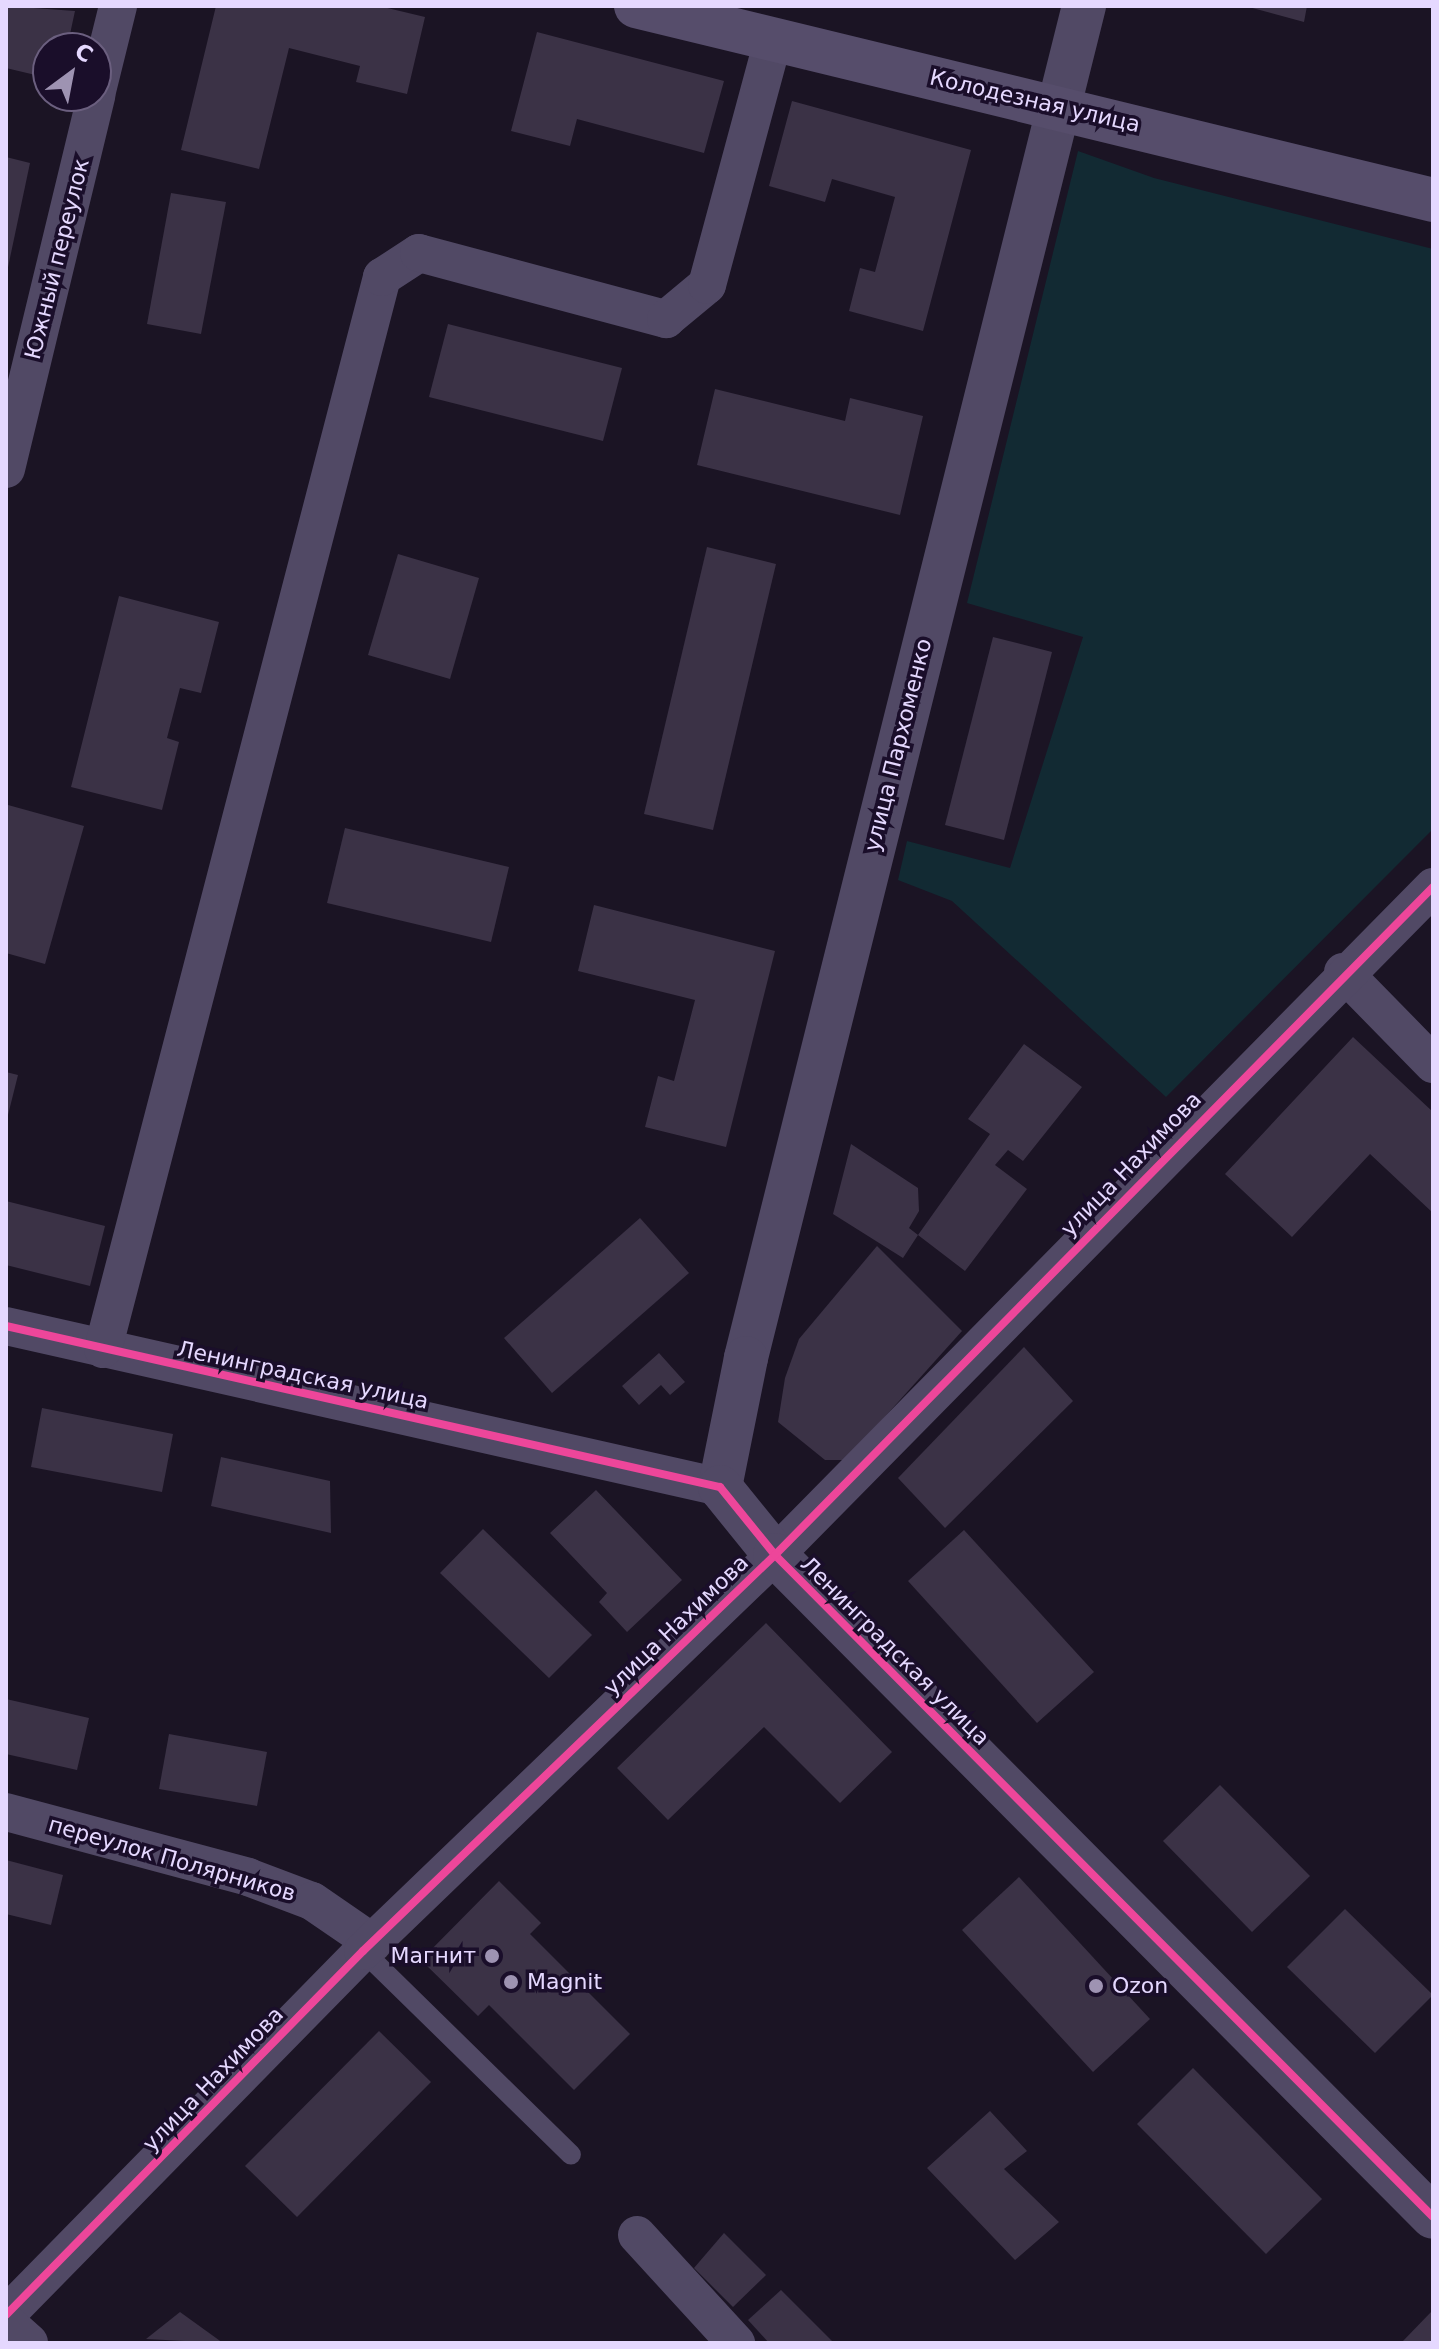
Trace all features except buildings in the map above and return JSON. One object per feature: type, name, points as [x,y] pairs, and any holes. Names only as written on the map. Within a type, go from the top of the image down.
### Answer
[{"type":"main road","name":"Колодезная улица","points":[[636,6],[1059,105],[1433,200]]},
{"type":"street","name":"Южный переулок","points":[[112,32],[118,6]]},
{"type":"street","name":"улица Пархоменко","points":[[720,1487],[750,1343],[1084,6]]},
{"type":"street","points":[[103,1349],[382,277],[419,253],[666,319],[707,285],[773,40]]},
{"type":"street","name":"Южный переулок","points":[[6,469],[92,112]]},
{"type":"street","name":"улица Нахимова","points":[[6,2315],[368,1947],[775,1555],[1343,972],[1433,887]]},
{"type":"street","points":[[1343,972],[1433,1064]]},
{"type":"street","name":"Ленинградская улица","points":[[6,1326],[720,1487],[775,1555],[1433,2217]]},
{"type":"street","name":"переулок Полярников","points":[[6,1812],[248,1877],[312,1901],[368,1947]]},
{"type":"street","points":[[637,2235],[736,2343]]},
{"type":"street","points":[[6,2322],[29,2343]]},
{"type":"lane","points":[[368,1947],[571,2155]]},
{"type":"shaded area","points":[[1078,151],[1154,178],[1433,249],[1433,829],[1166,1097],[952,901],[898,880],[907,841],[1010,868],[1083,637],[967,603]]},
{"type":"cycle path","points":[[6,2315],[363,1951],[775,1555],[1433,887]]},
{"type":"cycle path","points":[[6,1326],[720,1487],[775,1555],[1433,2217]]},
{"type":"place","name":"Магнит","points":[[492,1956]]},
{"type":"place","name":"Magnit","points":[[511,1982]]},
{"type":"place","name":"Ozon","points":[[1096,1986]]}]
